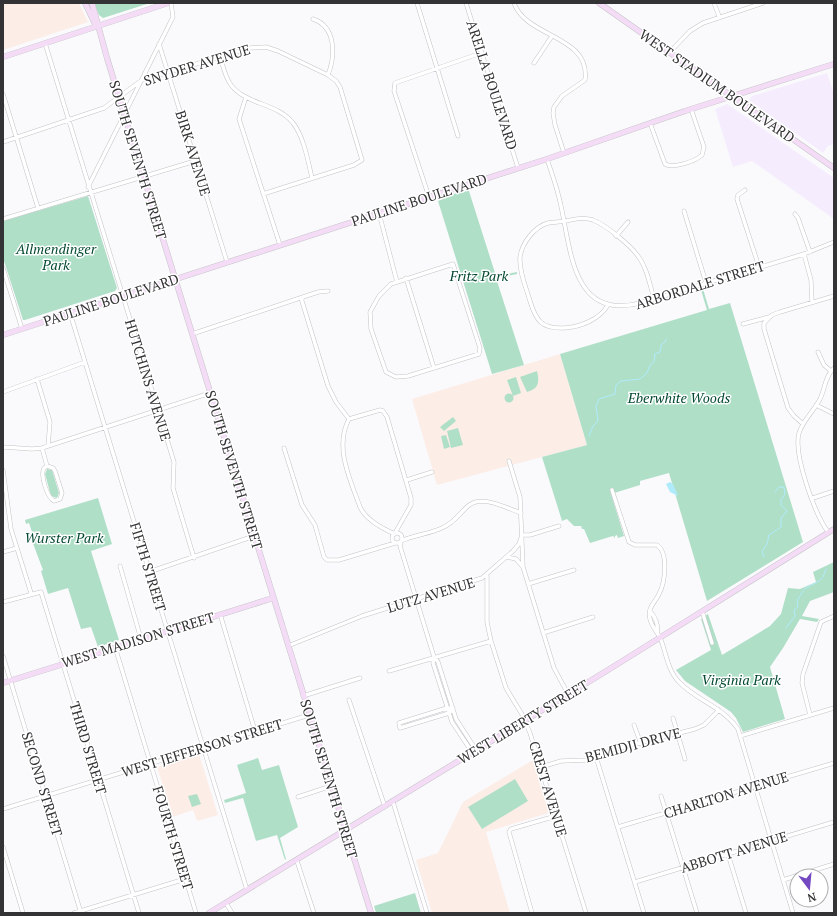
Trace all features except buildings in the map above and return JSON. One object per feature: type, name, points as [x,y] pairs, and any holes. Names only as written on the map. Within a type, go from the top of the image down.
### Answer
[{"type":"street","name":"SOUTH SEVENTH STREET","points":[[85,3],[97,26],[371,913]]},
{"type":"street","name":"SOUTH SEVENTH STREET","points":[[92,3],[96,14],[97,26]]},
{"type":"street","points":[[3,57],[168,3]]},
{"type":"street","points":[[88,187],[173,17],[171,3]]},
{"type":"street","points":[[416,3],[458,136]]},
{"type":"street","name":"ARELLA BOULEVARD","points":[[466,3],[518,168]]},
{"type":"street","points":[[514,3],[519,14],[576,51],[583,62],[586,71],[585,80],[562,96],[554,107],[553,113],[555,125],[564,153]]},
{"type":"street","name":"WEST STADIUM BOULEVARD","points":[[599,3],[834,168]]},
{"type":"street","points":[[714,3],[719,16]]},
{"type":"street","points":[[670,52],[690,31],[703,23],[719,16],[763,3]]},
{"type":"street","points":[[263,194],[354,165],[362,160],[340,87],[336,81],[328,75],[333,62],[331,39],[322,24],[313,19]]},
{"type":"street","points":[[534,63],[552,36]]},
{"type":"street","name":"HUTCHINS AVENUE","points":[[45,43],[88,187],[174,462],[173,488],[194,558]]},
{"type":"street","name":"BIRK AVENUE","points":[[159,44],[169,72],[227,262]]},
{"type":"street","name":"SNYDER AVENUE","points":[[3,142],[104,108],[142,80],[250,48],[266,47],[328,75]]},
{"type":"street","points":[[429,197],[394,91],[394,85],[397,81],[481,53]]},
{"type":"street","points":[[220,56],[226,78],[231,86],[246,97],[278,111],[293,122],[299,131],[312,178]]},
{"type":"street","name":"PAULINE BOULEVARD","points":[[3,335],[547,159],[650,122],[834,64]]},
{"type":"street","points":[[3,94],[38,208]]},
{"type":"street","points":[[246,97],[239,119],[280,245]]},
{"type":"street","points":[[650,122],[666,164],[673,166],[700,157],[704,152],[704,147],[691,109]]},
{"type":"street","points":[[547,159],[561,204],[564,221],[569,253],[578,277],[588,291],[608,305],[603,313],[598,316],[568,328],[548,327],[537,319],[520,264],[523,246],[528,238],[544,225],[564,221],[580,218],[593,220],[633,249],[644,265],[654,299]]},
{"type":"street","points":[[3,219],[195,161]]},
{"type":"street","points":[[745,190],[738,194],[737,199],[759,267]]},
{"type":"street","points":[[684,211],[706,283]]},
{"type":"street","points":[[378,213],[397,282]]},
{"type":"street","points":[[794,214],[798,218],[810,252]]},
{"type":"street","points":[[616,236],[628,222]]},
{"type":"street","name":"ARBORDALE STREET","points":[[608,305],[623,307],[654,299],[804,254],[834,242]]},
{"type":"street","points":[[804,254],[811,280],[812,302]]},
{"type":"street","points":[[453,264],[480,348],[478,354],[403,377],[396,377],[386,372],[370,323],[370,312],[380,296],[391,284],[406,278],[453,264]]},
{"type":"street","points":[[3,268],[22,329]]},
{"type":"street","points":[[406,278],[434,368]]},
{"type":"street","points":[[192,334],[318,292],[328,292]]},
{"type":"street","points":[[743,324],[834,296]]},
{"type":"street","points":[[301,298],[328,386],[336,402],[349,419]]},
{"type":"street","name":"FIFTH STREET","points":[[70,313],[247,890]]},
{"type":"street","points":[[770,316],[764,323],[764,329],[785,400],[794,416],[803,424]]},
{"type":"street","points":[[818,352],[824,365],[832,370],[816,406],[803,424],[799,435],[797,449],[812,498],[818,514],[828,532]]},
{"type":"street","points":[[3,392],[85,362]]},
{"type":"street","points":[[37,379],[50,422],[48,446]]},
{"type":"street","points":[[3,447],[32,449],[42,448],[210,393]]},
{"type":"street","points":[[816,406],[834,414]]},
{"type":"street","points":[[397,539],[411,505],[407,480],[387,417],[383,411],[380,410],[349,419],[346,425],[342,446],[344,458],[364,514],[370,520],[389,531],[397,539],[434,657],[439,663],[456,719],[474,747],[474,752]]},
{"type":"street","points":[[42,448],[47,466]]},
{"type":"street","points":[[284,448],[305,513],[315,525],[324,557],[327,560],[334,561],[397,539],[442,528],[455,520],[468,506],[476,502],[489,502],[521,513]]},
{"type":"street","points":[[509,461],[520,498],[523,567],[554,668],[568,694]]},
{"type":"street","points":[[47,466],[53,468],[55,471],[62,493],[58,501],[54,501],[49,496],[42,475],[44,468],[47,466]]},
{"type":"street","points":[[3,470],[10,521],[31,593],[3,602]]},
{"type":"street","points":[[407,480],[432,472]]},
{"type":"street","points":[[612,490],[629,542],[635,545],[657,545],[661,548],[665,564],[660,593],[652,604],[650,612],[654,615],[670,667],[677,681],[732,720],[740,736],[793,913]]},
{"type":"street","points":[[812,498],[834,491]]},
{"type":"street","points":[[522,535],[530,535],[559,526]]},
{"type":"street","name":"WEST LIBERTY STREET","points":[[210,913],[394,802],[568,694],[659,635],[702,611],[834,529]]},
{"type":"street","name":"LUTZ AVENUE","points":[[288,646],[362,616],[417,600],[487,576],[519,544],[522,535]]},
{"type":"street","points":[[149,572],[194,558],[254,536]]},
{"type":"street","points":[[3,552],[17,548]]},
{"type":"street","points":[[507,557],[516,559],[523,567]]},
{"type":"street","points":[[120,566],[141,639]]},
{"type":"street","points":[[528,584],[574,570]]},
{"type":"street","name":"CREST AVENUE","points":[[487,576],[487,622],[491,640],[506,688],[525,721],[586,913]]},
{"type":"street","name":"THIRD STREET","points":[[31,593],[41,592],[139,913]]},
{"type":"street","name":"WEST MADISON STREET","points":[[3,683],[273,598]]},
{"type":"street","points":[[702,611],[712,644]]},
{"type":"street","points":[[220,614],[255,731]]},
{"type":"street","points":[[810,715],[802,689],[803,674],[821,622],[834,616]]},
{"type":"street","points":[[543,632],[593,617]]},
{"type":"street","points":[[389,671],[491,640]]},
{"type":"street","name":"FOURTH STREET","points":[[115,647],[196,913]]},
{"type":"street","name":"SECOND STREET","points":[[3,656],[80,912]]},
{"type":"street","points":[[434,657],[433,663],[452,722],[462,739],[474,752]]},
{"type":"street","points":[[303,696],[360,678]]},
{"type":"street","points":[[349,700],[384,807]]},
{"type":"street","points":[[447,708],[453,708],[449,713],[400,728],[399,723],[447,708]]},
{"type":"street","points":[[740,736],[834,708]]},
{"type":"street","name":"BEMIDJI DRIVE","points":[[540,767],[561,761],[588,760],[608,751],[641,744],[704,725],[719,710]]},
{"type":"street","name":"WEST JEFFERSON STREET","points":[[3,809],[309,715]]},
{"type":"street","points":[[673,718],[685,759]]},
{"type":"street","points":[[634,724],[641,744]]},
{"type":"street","points":[[596,757],[644,913]]},
{"type":"street","name":"CHARLTON AVENUE","points":[[618,827],[834,763]]},
{"type":"street","points":[[298,797],[331,786]]},
{"type":"street","points":[[661,796],[697,913]]},
{"type":"street","points":[[394,802],[427,913]]},
{"type":"street","points":[[532,913],[509,832],[512,829],[556,816]]},
{"type":"street","name":"ABBOTT AVENUE","points":[[634,882],[834,822]]},
{"type":"street","points":[[3,847],[23,913]]},
{"type":"street","points":[[728,854],[746,913]]},
{"type":"street","points":[[297,861],[314,913]]},
{"type":"street","points":[[783,880],[834,864]]},
{"type":"street","points":[[74,913],[185,879]]},
{"type":"street","points":[[226,903],[232,913]]},
{"type":"shaded area","points":[[3,3],[79,3],[88,22],[3,50]]},
{"type":"shaded area","points":[[827,73],[834,94],[834,144],[828,146],[823,153],[749,100],[752,96]]},
{"type":"shaded area","points":[[727,104],[834,178],[834,219],[752,161],[733,167],[715,109]]},
{"type":"shaded area","points":[[560,354],[587,445],[437,485],[412,399]]},
{"type":"shaded area","points":[[199,754],[218,815],[197,821],[193,810],[173,817],[157,767]]},
{"type":"shaded area","points":[[533,760],[549,813],[486,832],[510,913],[432,913],[416,860],[438,853],[463,802]]},
{"type":"green space","points":[[94,3],[150,3],[103,18],[99,15]]},
{"type":"green space","name":"Fritz Park","points":[[468,188],[496,276],[517,272],[517,274],[496,278],[524,365],[492,374],[438,201]]},
{"type":"green space","name":"Allmendinger Park","points":[[88,196],[117,288],[115,291],[23,320],[3,258],[3,221]]},
{"type":"green space","name":"Eberwhite Woods","points":[[703,289],[709,309],[730,303],[803,542],[707,601],[669,473],[640,481],[640,485],[611,494],[624,536],[618,538],[617,535],[615,538],[613,536],[590,543],[584,529],[582,529],[581,526],[574,526],[567,519],[562,521],[542,457],[587,445],[560,354],[707,310],[701,290]]},
{"type":"green space","points":[[537,371],[537,385],[534,389],[527,392],[520,377]]},
{"type":"green space","points":[[516,377],[521,393],[513,396],[507,380]]},
{"type":"green space","points":[[509,393],[514,398],[509,403],[504,398]]},
{"type":"green space","points":[[453,417],[456,421],[444,431],[440,427]]},
{"type":"green space","points":[[458,428],[463,445],[451,448],[447,431]]},
{"type":"green space","points":[[446,435],[450,447],[444,449],[441,436]]},
{"type":"green space","points":[[47,469],[52,470],[59,493],[57,498],[51,496],[45,474]]},
{"type":"green space","name":"Wurster Park","points":[[98,498],[112,544],[91,551],[119,640],[98,647],[91,627],[81,629],[68,588],[48,594],[41,571],[43,570],[29,533],[32,532],[29,523],[26,524],[25,520]]},
{"type":"green space","name":"Virginia Park","points":[[834,562],[834,592],[810,601],[802,616],[819,619],[817,622],[800,619],[770,667],[785,719],[743,732],[736,718],[731,712],[685,681],[676,670],[711,650],[701,619],[708,614],[722,655],[770,626],[781,614],[788,588],[800,589],[816,582],[813,572]]},
{"type":"green space","points":[[258,758],[262,770],[279,765],[298,827],[280,838],[285,860],[277,835],[256,841],[243,798],[225,803],[224,800],[246,793],[237,765]]},
{"type":"green space","points":[[515,779],[528,801],[482,829],[468,807]]},
{"type":"green space","points":[[197,794],[201,804],[192,807],[188,796]]},
{"type":"green space","points":[[415,893],[421,913],[376,913],[374,906]]},
{"type":"water","points":[[670,482],[673,484],[678,496],[670,492],[666,484]]},
{"type":"waterway","points":[[589,436],[593,426],[598,421],[596,406],[599,399],[615,394],[616,385],[621,381],[640,379],[647,373],[650,365],[654,362],[655,354],[660,352],[661,345],[666,339]]},
{"type":"waterway","points":[[764,557],[762,552],[767,544],[769,535],[781,527],[781,518],[787,511],[781,505],[781,500],[785,494],[784,487],[779,487],[775,492]]},
{"type":"waterway","points":[[786,628],[795,616],[794,610],[798,607],[797,601],[802,592],[821,579],[826,569]]}]
